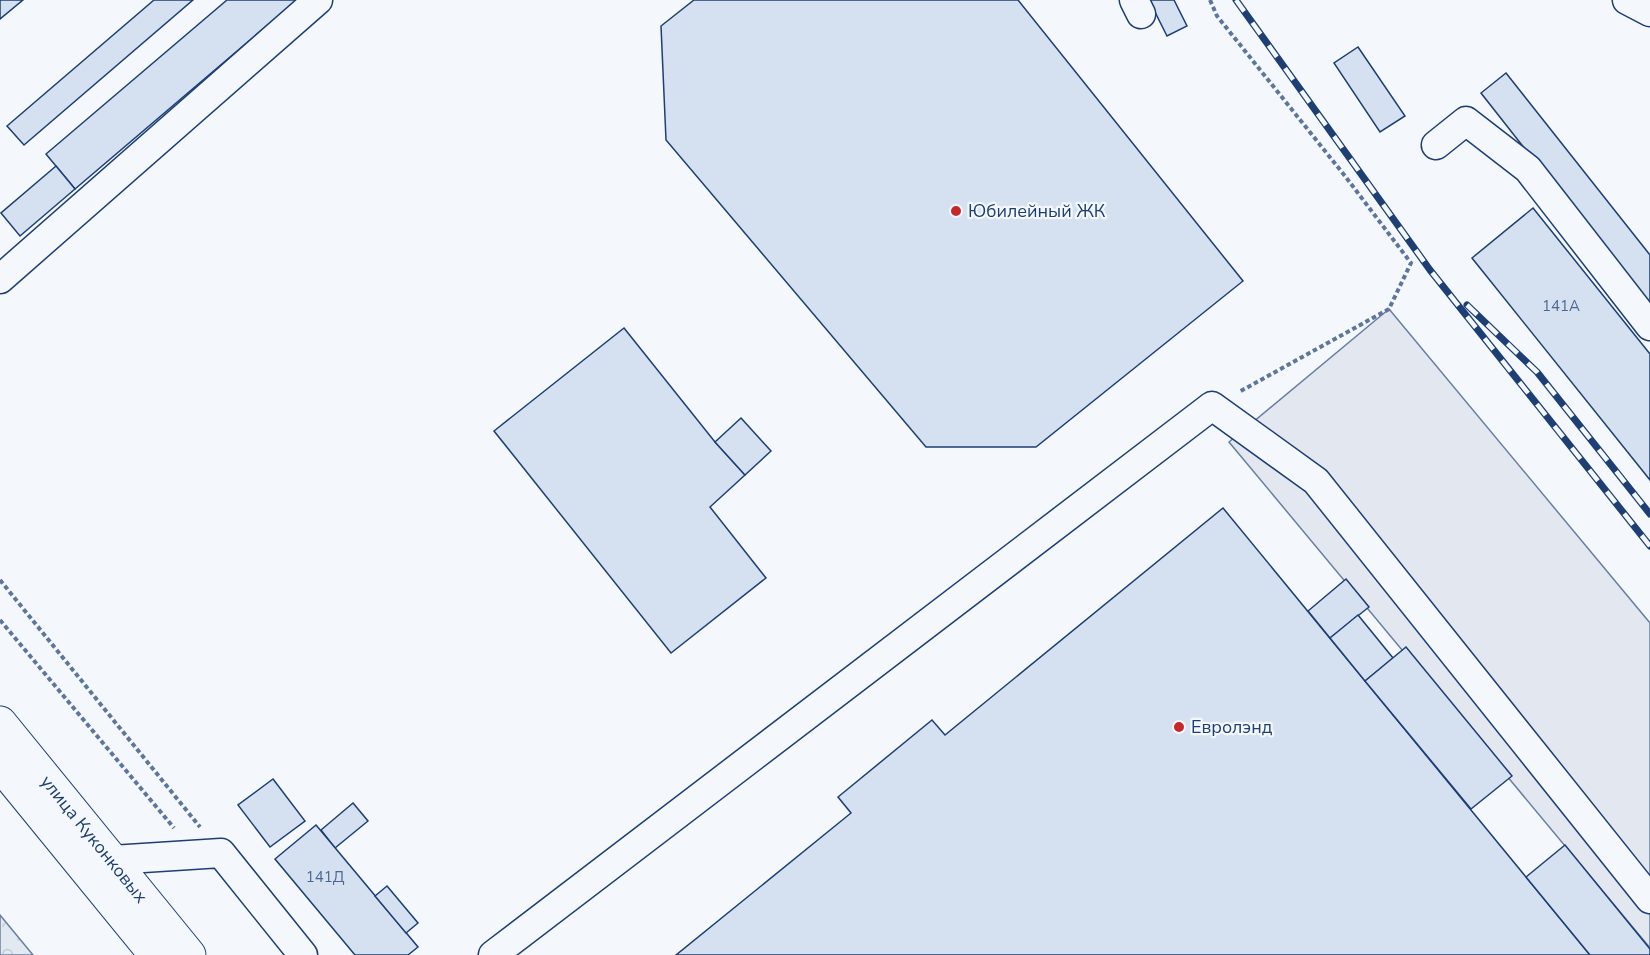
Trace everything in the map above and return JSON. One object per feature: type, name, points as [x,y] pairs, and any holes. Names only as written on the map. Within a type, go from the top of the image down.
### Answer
[{"type":"main road","name":"улица Куконковых","points":[[0,723],[189,955]]},
{"type":"main road","name":"улица Куконковых","points":[[0,764],[156,955]]},
{"type":"lane","points":[[0,279],[318,0]]},
{"type":"lane","points":[[1627,0],[1650,12]]},
{"type":"lane","points":[[1436,145],[1466,121],[1528,169],[1650,326]]},
{"type":"lane","points":[[493,955],[1212,406],[1316,480],[1650,899]]},
{"type":"lane","points":[[112,860],[208,854],[303,955]]},
{"type":"path","points":[[1210,0],[1217,16],[1345,176],[1411,263],[1389,309],[1212,406]]},
{"type":"path","points":[[0,580],[208,854]]},
{"type":"path","points":[[0,620],[208,854]]},
{"type":"green space","points":[[0,915],[33,955],[0,955]]},
{"type":"shaded area","points":[[1389,309],[1650,623],[1650,948],[1229,442]]},
{"type":"building","points":[[0,0],[23,0],[0,19]]},
{"type":"building","points":[[154,0],[193,0],[24,145],[7,126]]},
{"type":"building","points":[[227,0],[297,0],[75,189],[46,154]]},
{"type":"building","name":"Юбилейный ЖК","points":[[694,0],[1018,0],[1243,281],[1036,447],[926,447],[666,140],[661,26]]},
{"type":"building","points":[[1149,0],[1174,0],[1187,26],[1167,36]]},
{"type":"building","points":[[1358,47],[1405,116],[1380,132],[1334,63]]},
{"type":"building","points":[[1506,73],[1650,255],[1650,308],[1481,93]]},
{"type":"building","points":[[56,166],[75,189],[20,236],[1,213]]},
{"type":"building","points":[[1533,208],[1650,354],[1650,480],[1472,258]]},
{"type":"building","points":[[624,328],[715,442],[745,475],[710,507],[766,578],[671,653],[494,431]]},
{"type":"building","points":[[741,418],[771,451],[745,475],[715,442]]},
{"type":"building","name":"Евролэнд","points":[[1223,508],[1590,955],[676,955],[851,813],[838,797],[932,720],[945,735]]},
{"type":"building","points":[[1346,579],[1369,607],[1330,638],[1308,611]]},
{"type":"building","points":[[1358,615],[1393,658],[1365,681],[1330,638]]},
{"type":"building","points":[[1406,647],[1512,776],[1471,809],[1365,681]]},
{"type":"building","points":[[273,779],[305,821],[270,847],[238,805]]},
{"type":"building","points":[[353,803],[368,821],[335,848],[321,830]]},
{"type":"building","points":[[316,825],[418,947],[408,955],[355,955],[275,859]]},
{"type":"building","points":[[1565,845],[1650,949],[1650,955],[1590,955],[1526,877]]},
{"type":"building","points":[[387,886],[418,923],[406,933],[375,896]]},
{"type":"railway","points":[[1236,0],[1430,270],[1650,546]]},
{"type":"railway","points":[[1467,305],[1537,372],[1650,514]]},
{"type":"place","name":"Юбилейный ЖК","points":[[956,211]]},
{"type":"place","name":"Евролэнд","points":[[1179,727]]}]
